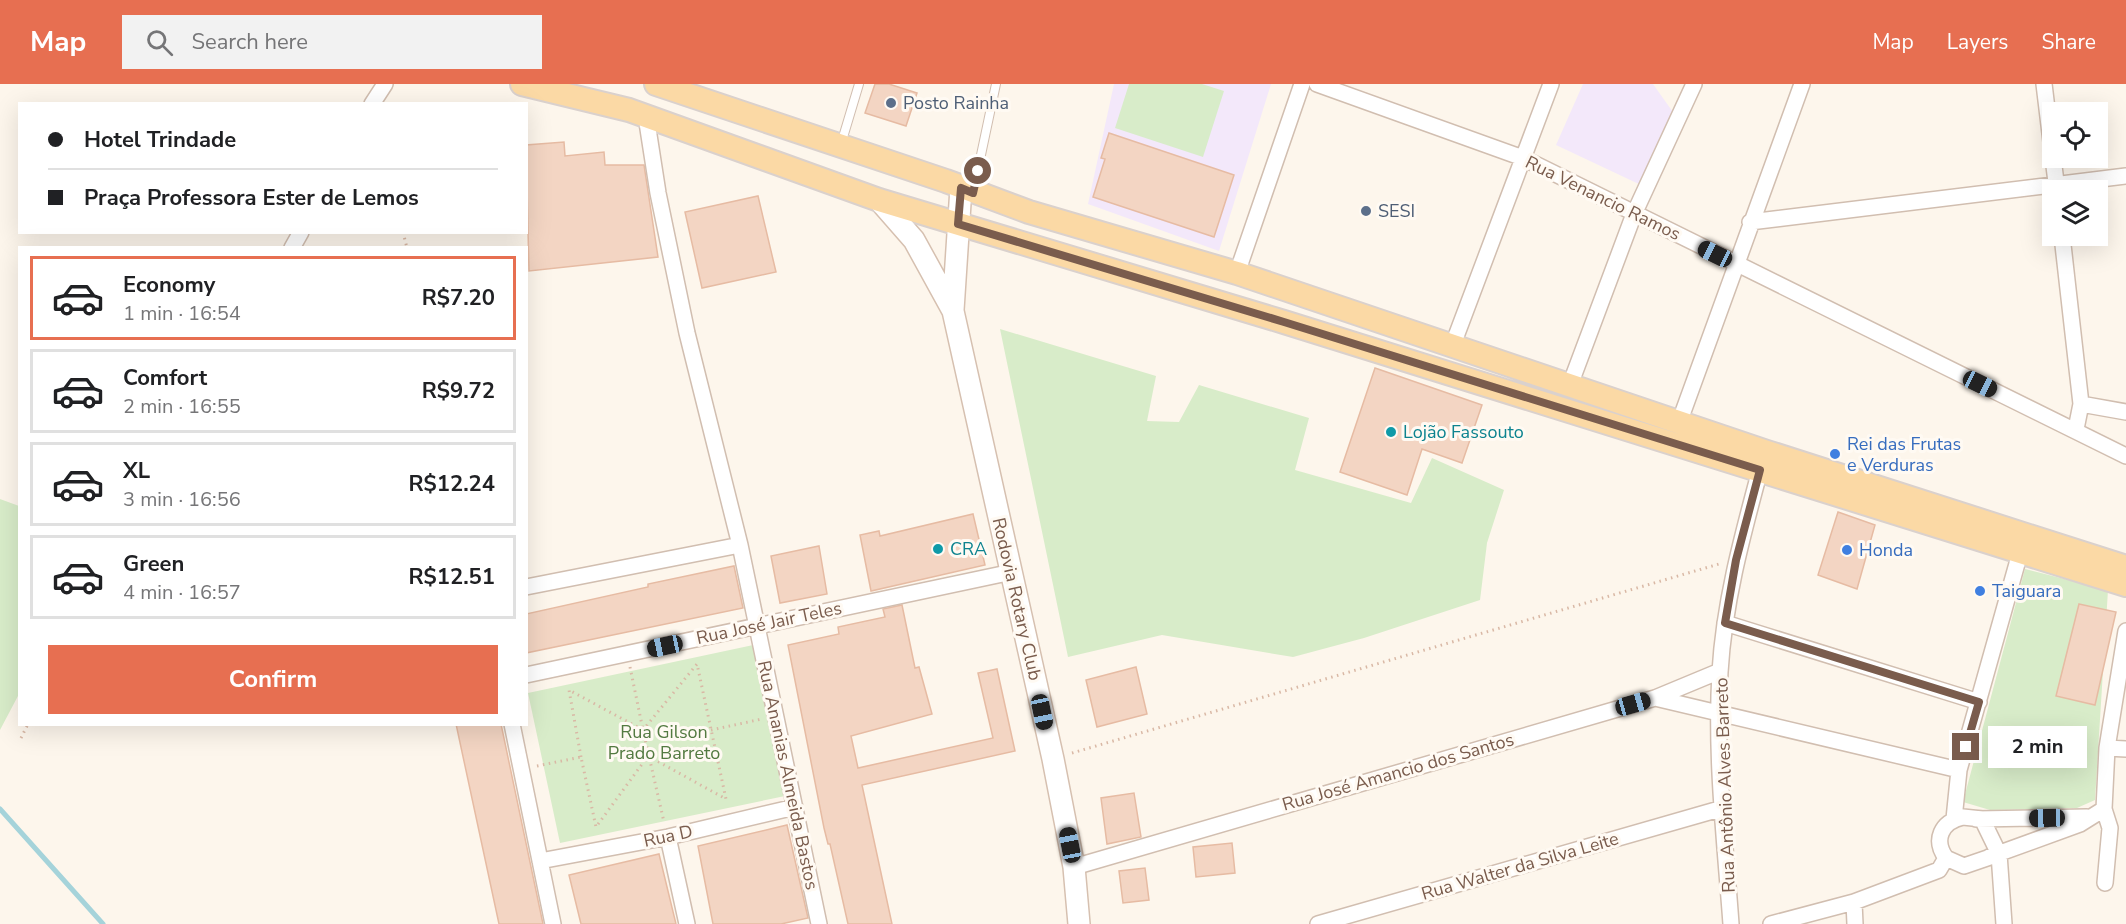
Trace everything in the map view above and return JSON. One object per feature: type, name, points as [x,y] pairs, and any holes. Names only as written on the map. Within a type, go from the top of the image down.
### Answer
[{"type":"main road","points":[[522,84],[655,119],[879,200],[1284,322],[2126,585]]},
{"type":"main road","points":[[655,119],[664,87],[1029,212],[1290,290],[1679,423],[2126,567]]},
{"type":"main road","points":[[953,311],[958,224],[967,191]]},
{"type":"main road","points":[[879,200],[914,240],[953,311]]},
{"type":"main road","points":[[1284,322],[1290,290]]},
{"type":"main road","name":"Rodovia Rotary Club","points":[[953,311],[1053,759],[1074,867],[1079,924]]},
{"type":"street","points":[[373,102],[385,84]]},
{"type":"street","points":[[1237,273],[1302,84]]},
{"type":"street","name":"Rua Venancio Ramos","points":[[1317,84],[1523,158],[2041,414],[2076,429],[2126,456]]},
{"type":"street","points":[[1452,347],[1551,84]]},
{"type":"street","points":[[1570,385],[1634,214],[1694,84]]},
{"type":"street","points":[[1679,423],[1750,222],[1802,84]]},
{"type":"street","points":[[2044,84],[2046,102]]},
{"type":"street","name":"Rua Ananias Almeida Bastos","points":[[655,119],[658,193],[687,333],[740,545],[819,924]]},
{"type":"street","points":[[2103,180],[2126,176]]},
{"type":"street","points":[[1750,222],[2042,190]]},
{"type":"street","points":[[2063,246],[2081,404],[2076,429]]},
{"type":"street","points":[[2081,404],[2126,412]]},
{"type":"street","name":"Rua Antônio Alves Barreto","points":[[1731,924],[1718,714],[1720,671],[1725,623],[1736,560],[1760,470]]},
{"type":"street","points":[[528,587],[740,545]]},
{"type":"street","points":[[1954,819],[1959,770],[2020,553]]},
{"type":"street","name":"Rua José Jair Teles","points":[[528,675],[1012,572]]},
{"type":"street","points":[[1725,623],[1979,702]]},
{"type":"street","points":[[2105,883],[2110,828],[2104,809],[2107,748],[2126,631]]},
{"type":"street","name":"Rua José Amancio dos Santos","points":[[1074,867],[1655,698],[1720,671]]},
{"type":"street","points":[[1655,698],[1959,770]]},
{"type":"street","points":[[512,726],[553,924]]},
{"type":"street","points":[[2107,748],[2126,749]]},
{"type":"street","name":"Rua D","points":[[540,861],[668,837],[795,807]]},
{"type":"street","name":"Rua Walter da Silva Leite","points":[[1318,924],[1723,808]]},
{"type":"street","points":[[2090,817],[1954,819],[1947,823],[1939,836],[1939,844],[1946,858],[1964,866],[2080,824],[2104,809]]},
{"type":"street","points":[[1977,819],[1999,854],[2004,924]]},
{"type":"street","points":[[668,837],[687,924]]},
{"type":"street","points":[[1771,924],[1854,902],[1939,870],[1946,858]]},
{"type":"street","points":[[1854,902],[1855,924]]},
{"type":"lane","points":[[840,146],[859,84]]},
{"type":"lane","points":[[967,191],[996,84]]},
{"type":"path","points":[[1053,759],[1736,560]]},
{"type":"path","points":[[643,730],[697,664],[726,799],[648,756]]},
{"type":"path","points":[[630,666],[648,756],[668,837]]},
{"type":"path","points":[[643,730],[569,690],[596,827],[648,756]]},
{"type":"path","points":[[711,730],[776,716]]},
{"type":"path","points":[[21,738],[27,726]]},
{"type":"path","points":[[521,769],[581,757]]},
{"type":"shaded area","points":[[1114,84],[1271,84],[1219,251],[1088,204]]},
{"type":"shaded area","points":[[1583,84],[1653,84],[1675,115],[1643,186],[1556,145]]},
{"type":"green space","points":[[1129,84],[1202,84],[1224,91],[1203,157],[1115,128]]},
{"type":"green space","points":[[1000,329],[1156,376],[1147,421],[1179,422],[1199,385],[1309,418],[1295,470],[1411,503],[1432,458],[1504,490],[1487,543],[1480,600],[1364,638],[1293,657],[1162,635],[1068,657]]},
{"type":"green space","points":[[0,499],[18,506],[18,696],[0,730]]},
{"type":"green space","points":[[2025,569],[2108,590],[2095,800],[2077,808],[1990,810],[1963,802]]},
{"type":"green space","name":"Rua Gilson Prado Barreto","points":[[758,644],[790,795],[560,843],[528,693]]},
{"type":"building","name":"Posto Rainha","points":[[875,84],[889,84],[917,93],[906,126],[865,113]]},
{"type":"building","points":[[1109,133],[1234,175],[1214,237],[1093,197],[1105,159],[1101,158]]},
{"type":"building","points":[[564,142],[565,156],[604,152],[605,165],[644,165],[658,257],[529,271],[528,145]]},
{"type":"building","points":[[758,196],[776,272],[702,288],[685,212]]},
{"type":"building","name":"Lojão Fassouto","points":[[1375,368],[1482,405],[1462,463],[1422,449],[1407,495],[1340,472]]},
{"type":"building","name":"Honda","points":[[1838,512],[1875,525],[1857,589],[1818,575]]},
{"type":"building","name":"CRA","points":[[973,514],[985,565],[871,591],[860,535],[879,531],[880,536]]},
{"type":"building","points":[[819,546],[827,594],[780,603],[771,556]]},
{"type":"building","points":[[734,566],[743,608],[528,653],[528,614],[648,587],[648,584]]},
{"type":"building","points":[[2079,604],[2116,612],[2095,705],[2056,696]]},
{"type":"building","points":[[902,605],[915,668],[919,667],[932,714],[851,736],[858,768],[993,738],[978,673],[997,669],[1015,751],[862,785],[892,924],[848,924],[830,844],[828,844],[824,828],[788,645],[839,634],[838,627],[885,617],[883,609]]},
{"type":"building","points":[[1136,667],[1147,714],[1097,727],[1086,680]]},
{"type":"building","points":[[456,726],[501,726],[543,924],[499,924]]},
{"type":"building","points":[[1134,793],[1141,837],[1107,844],[1101,798]]},
{"type":"building","points":[[787,825],[808,918],[781,924],[713,924],[698,846]]},
{"type":"building","points":[[1232,843],[1235,873],[1196,877],[1193,847]]},
{"type":"building","points":[[659,854],[676,924],[581,924],[569,875]]},
{"type":"building","points":[[1145,868],[1149,900],[1123,903],[1119,871]]},
{"type":"waterway","points":[[0,809],[103,924]]},
{"type":"place","name":"Posto Rainha","points":[[891,103]]},
{"type":"place","name":"SESI","points":[[1366,211]]},
{"type":"place","name":"Lojão Fassouto","points":[[1391,432]]},
{"type":"place","name":"Rei das Frutas e Verduras","points":[[1835,454]]},
{"type":"place","name":"CRA","points":[[938,549]]},
{"type":"place","name":"Honda","points":[[1847,550]]},
{"type":"place","name":"Taiguara","points":[[1980,591]]},
{"type":"route","points":[[978,171],[973,193],[961,188],[958,224],[1284,322],[1760,470],[1736,560],[1725,623],[1979,702],[1966,747]]}]
